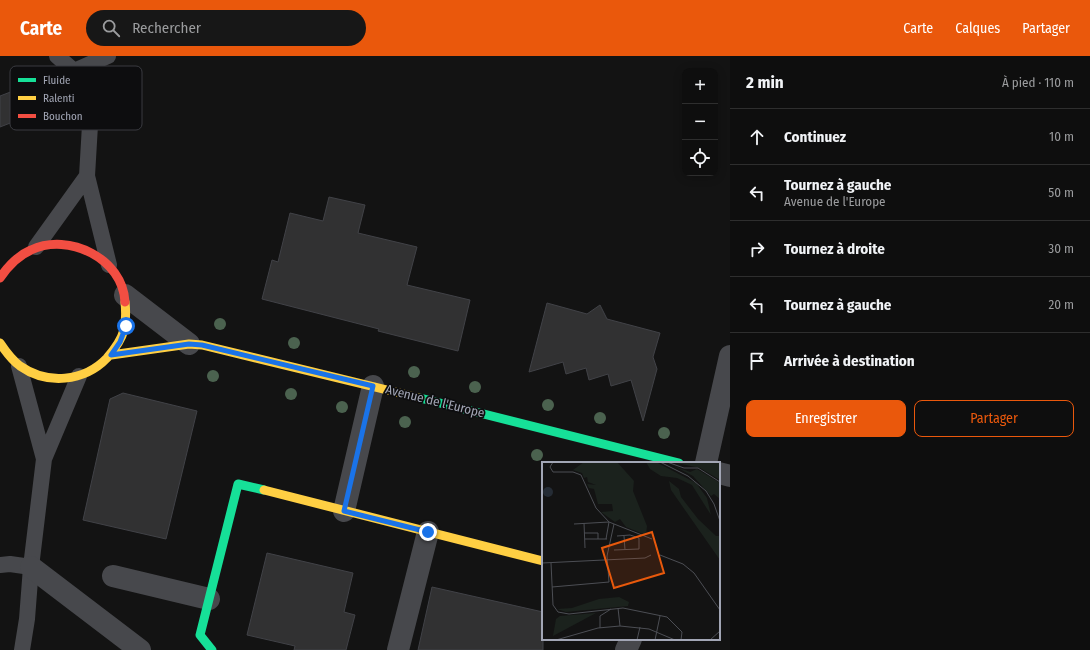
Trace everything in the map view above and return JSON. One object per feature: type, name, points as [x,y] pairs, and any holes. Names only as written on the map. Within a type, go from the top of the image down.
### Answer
[{"type":"street","points":[[0,343],[6,353],[19,366],[38,375],[59,379],[79,376],[97,368],[111,355],[120,342],[126,326],[127,311],[125,294],[119,279],[109,265],[93,252],[75,245],[55,243],[36,248],[23,254],[4,267]]},
{"type":"street","points":[[125,294],[189,344]]},
{"type":"street","name":"Avenue de l'Europe","points":[[111,355],[189,344],[202,345],[676,462]]},
{"type":"street","points":[[706,462],[730,356]]},
{"type":"street","points":[[344,511],[373,386]]},
{"type":"street","points":[[720,473],[730,476]]},
{"type":"street","points":[[212,650],[200,635],[238,484],[542,561]]},
{"type":"street","points":[[398,650],[428,532]]},
{"type":"street","points":[[31,567],[140,650]]},
{"type":"street","points":[[113,576],[209,599]]},
{"type":"street","points":[[626,650],[631,640]]},
{"type":"lane","points":[[57,56],[68,66]]},
{"type":"lane","points":[[85,66],[108,56]]},
{"type":"lane","points":[[90,130],[87,176],[109,265]]},
{"type":"lane","points":[[36,248],[87,176]]},
{"type":"lane","points":[[19,366],[44,459]]},
{"type":"lane","points":[[22,650],[27,619],[31,567],[44,459],[79,376]]},
{"type":"lane","points":[[0,565],[10,564],[31,567]]},
{"type":"building","points":[[10,92],[10,123],[0,127],[0,96]]},
{"type":"building","points":[[329,197],[365,205],[358,233],[417,247],[407,285],[470,300],[458,351],[262,299],[272,260],[278,262],[290,213],[323,221]]},
{"type":"building","points":[[547,303],[587,314],[600,305],[607,319],[660,333],[653,357],[657,369],[643,421],[631,380],[611,386],[608,374],[589,380],[586,368],[566,374],[563,362],[529,372]]},
{"type":"building","points":[[123,393],[197,411],[166,539],[83,520],[110,399]]},
{"type":"building","points":[[267,553],[353,573],[344,612],[355,615],[346,650],[294,650],[295,646],[247,635]]},
{"type":"building","points":[[432,587],[542,612],[543,650],[418,650]]},
{"type":"traffic: fast","points":[[420,398],[675,462]]},
{"type":"traffic: fast","points":[[212,650],[200,635],[238,484],[264,490]]},
{"type":"traffic: slow","points":[[0,343],[14,361],[31,372],[53,378],[76,376],[88,372],[98,366],[107,358],[117,345],[125,327],[125,302]]},
{"type":"traffic: slow","points":[[111,355],[189,344],[202,345],[420,398]]},
{"type":"traffic: slow","points":[[264,490],[542,561]]},
{"type":"traffic: jam","points":[[0,278],[13,262],[21,255],[31,250],[46,245],[61,244],[77,247],[92,253],[115,273],[122,287],[125,302]]},
{"type":"route","points":[[126,326],[120,342],[111,355],[189,344],[202,345],[373,386],[344,511],[428,532]]}]
